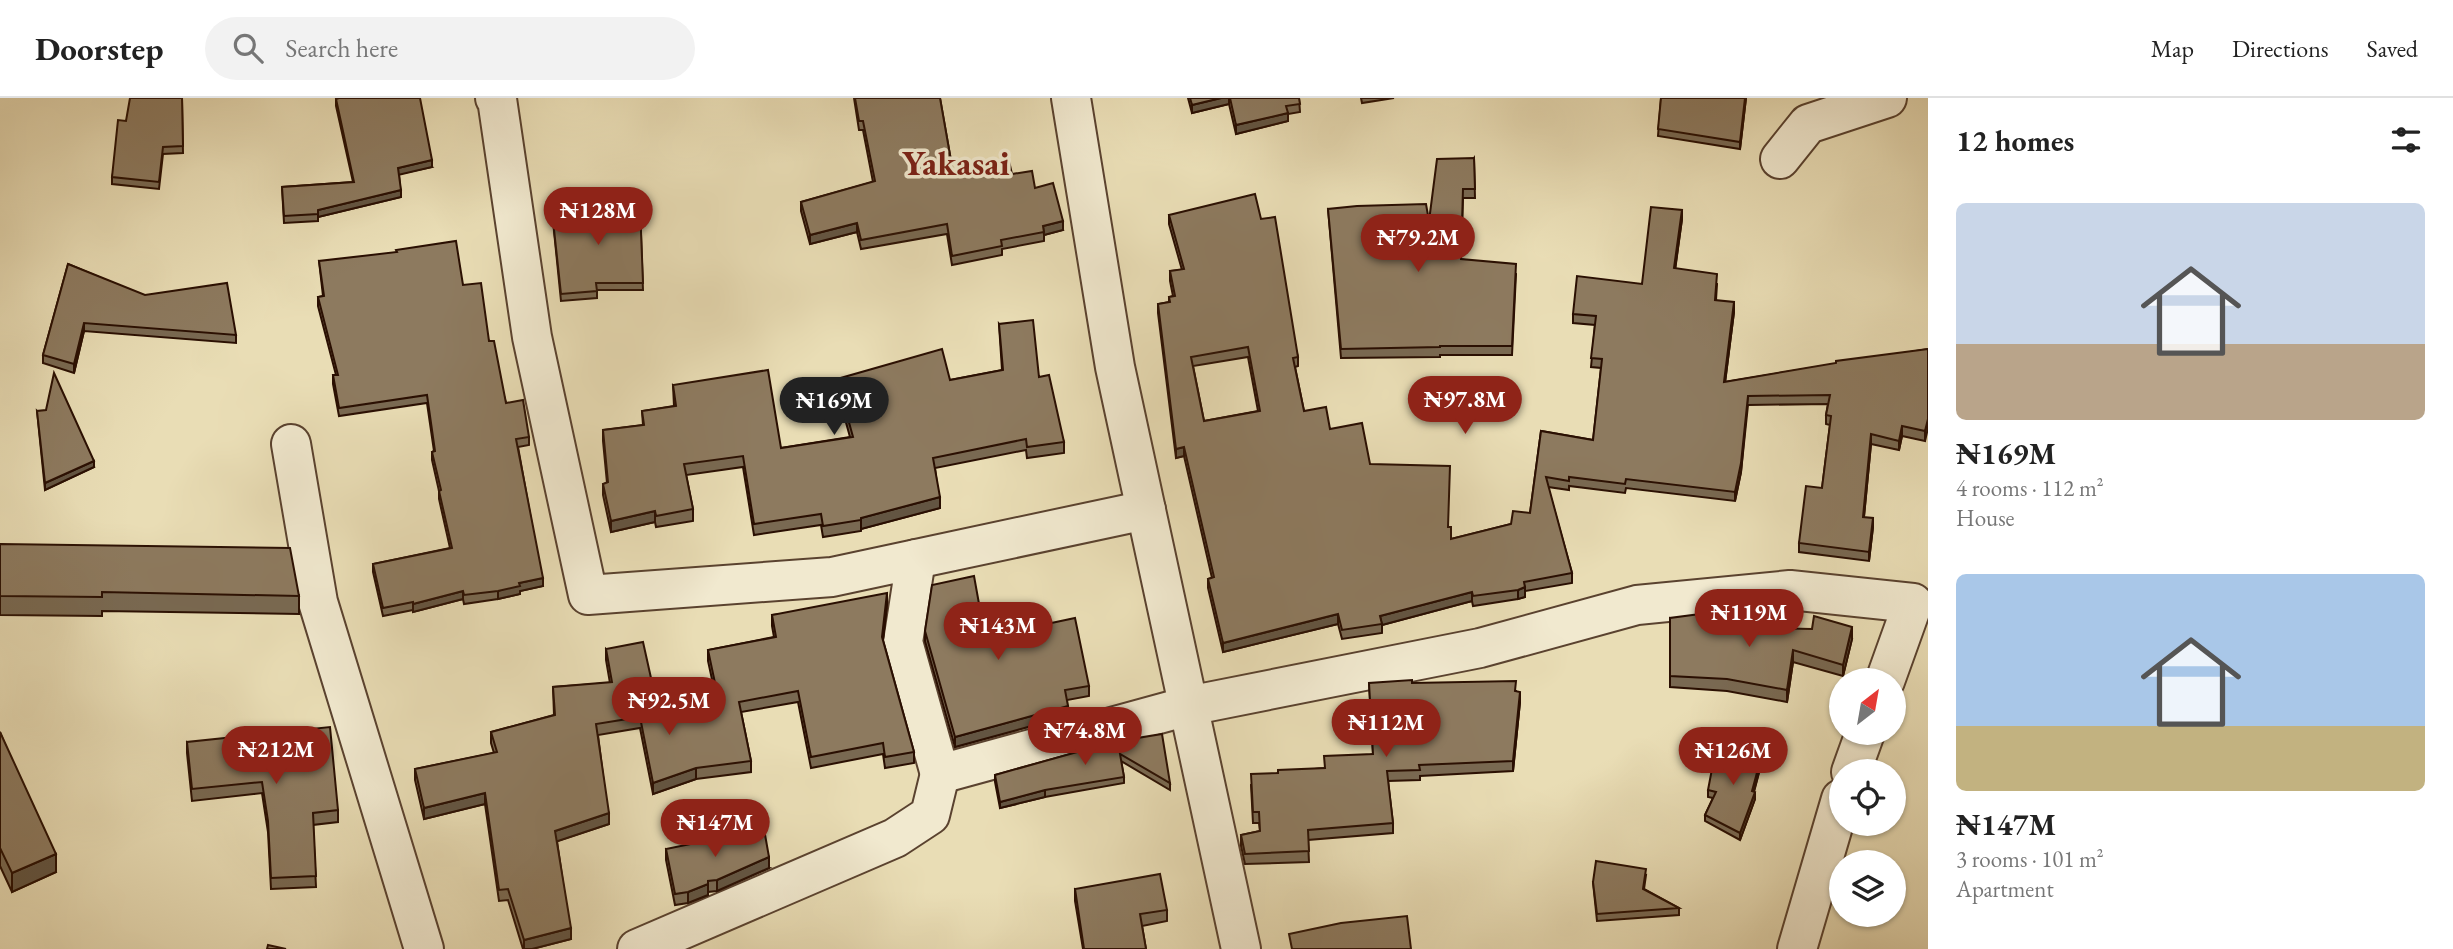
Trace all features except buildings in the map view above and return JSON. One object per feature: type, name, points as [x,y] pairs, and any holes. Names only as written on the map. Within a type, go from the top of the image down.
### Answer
[{"type":"street","points":[[495,98],[532,337],[588,595],[832,577],[1146,510]]},
{"type":"street","points":[[1071,98],[1115,367],[1241,949]]},
{"type":"street","points":[[1780,159],[1808,124],[1886,98]]},
{"type":"street","points":[[292,444],[318,602],[424,949]]},
{"type":"street","points":[[637,949],[895,838],[930,815],[940,774],[903,642],[916,559]]},
{"type":"street","points":[[940,774],[1188,706],[1480,648],[1637,605],[1790,590],[1913,603],[1890,668]]},
{"type":"street","points":[[1797,949],[1830,836]]},
{"type":"district","name":"Yakasai","points":[[956,162]]}]
